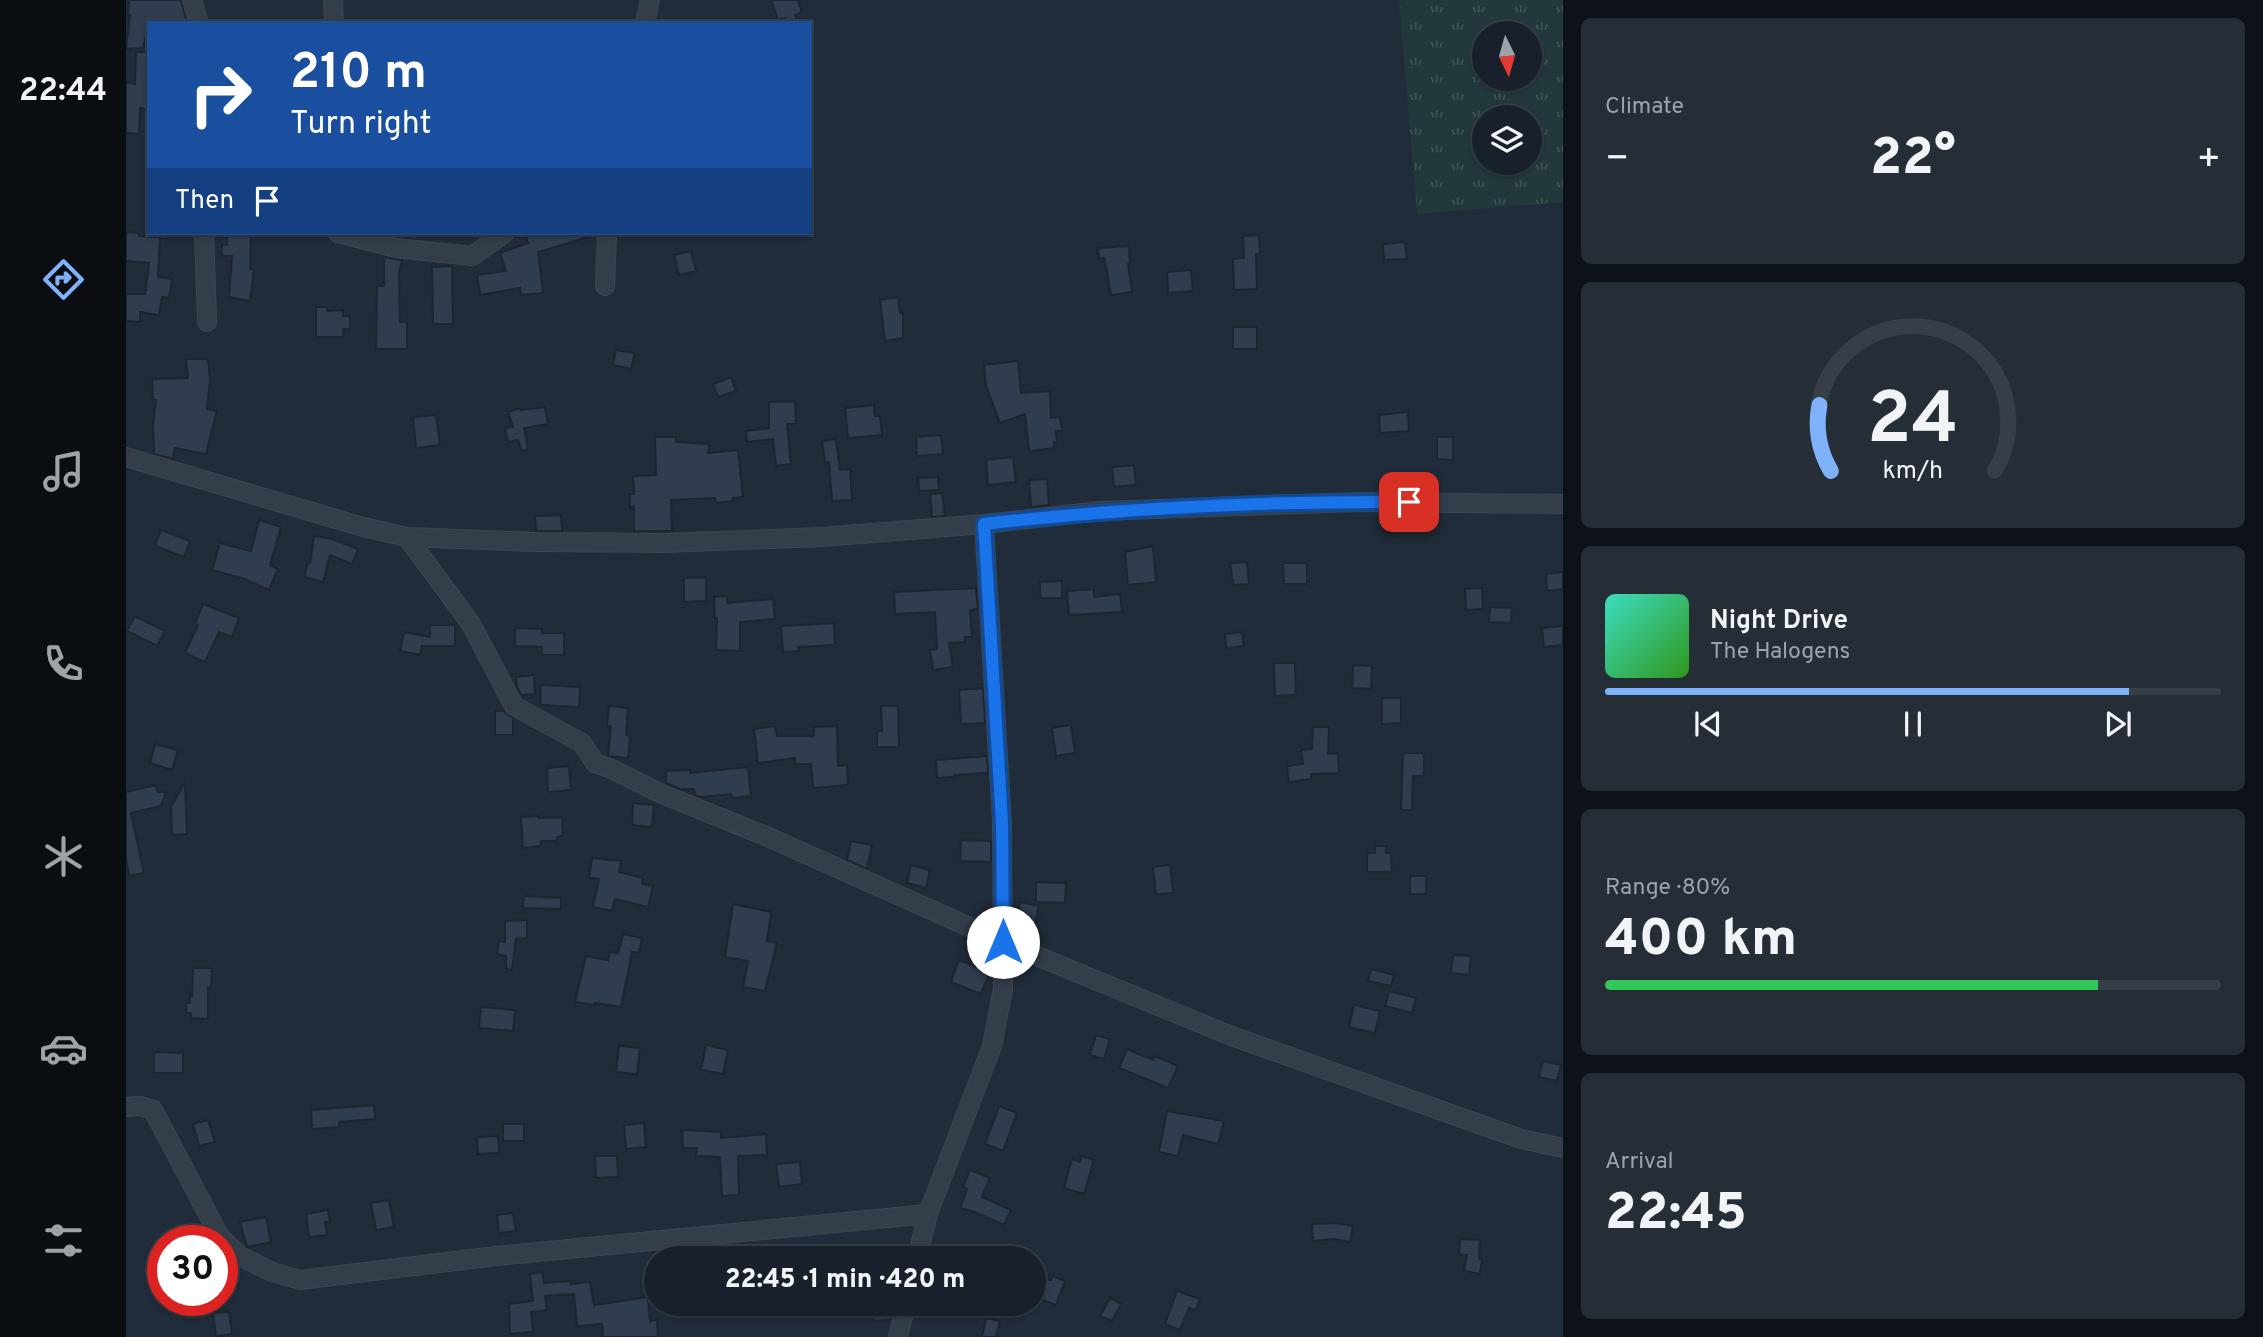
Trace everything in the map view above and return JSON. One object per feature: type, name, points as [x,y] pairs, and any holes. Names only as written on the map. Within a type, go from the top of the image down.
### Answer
[{"type":"street","points":[[192,0],[198,21]]},
{"type":"street","points":[[333,0],[334,21]]},
{"type":"street","points":[[645,21],[650,0]]},
{"type":"street","points":[[204,235],[207,322]]},
{"type":"street","points":[[347,235],[396,248],[472,256],[502,235]]},
{"type":"street","points":[[605,286],[607,235]]},
{"type":"street","points":[[126,457],[363,527],[407,537],[536,542],[665,542],[822,537],[1101,511],[1358,502],[1563,503]]},
{"type":"street","points":[[920,1246],[928,1214],[992,1046],[1003,989],[1002,822],[984,524]]},
{"type":"street","points":[[407,537],[471,624],[514,706],[582,743],[595,763],[1003,942],[1229,1035],[1521,1139],[1563,1148]]},
{"type":"street","points":[[126,1107],[141,1105],[153,1110],[220,1237],[240,1256],[272,1272],[300,1280],[496,1256],[928,1214]]},
{"type":"street","points":[[898,1337],[903,1316]]},
{"type":"green space","points":[[1399,0],[1563,0],[1563,202],[1417,214]]},
{"type":"building","points":[[129,0],[181,0],[186,21],[147,21],[143,48],[126,49]]},
{"type":"building","points":[[771,0],[798,0],[802,12],[795,15],[797,19],[778,20]]},
{"type":"building","points":[[136,52],[147,52],[147,110],[140,108],[139,134],[126,133],[126,82],[135,84]]},
{"type":"building","points":[[126,232],[160,237],[158,277],[172,279],[169,298],[162,297],[159,315],[140,312],[140,322],[126,321],[126,294],[145,294],[149,263],[126,261]]},
{"type":"building","points":[[227,235],[251,235],[250,269],[254,269],[250,301],[229,297],[232,256],[222,256],[222,245],[227,245]]},
{"type":"building","points":[[1259,235],[1260,254],[1256,254],[1257,289],[1234,290],[1233,259],[1244,258],[1243,236]]},
{"type":"building","points":[[592,236],[538,252],[543,293],[521,295],[520,288],[480,295],[477,275],[506,271],[500,253],[528,243],[526,237]]},
{"type":"building","points":[[1405,242],[1407,259],[1384,260],[1383,244]]},
{"type":"building","points":[[1129,246],[1128,264],[1132,292],[1111,295],[1106,265],[1104,258],[1099,258],[1098,248]]},
{"type":"building","points":[[691,251],[696,271],[679,275],[674,255]]},
{"type":"building","points":[[384,257],[402,260],[399,273],[400,322],[407,322],[407,349],[376,349],[377,286],[384,286]]},
{"type":"building","points":[[452,266],[453,324],[433,324],[432,267]]},
{"type":"building","points":[[1191,270],[1193,291],[1168,293],[1167,272]]},
{"type":"building","points":[[898,297],[900,313],[903,313],[903,338],[885,341],[880,300]]},
{"type":"building","points":[[316,307],[327,307],[327,311],[343,310],[343,316],[350,316],[350,329],[343,329],[344,337],[316,337]]},
{"type":"building","points":[[1233,327],[1257,327],[1257,349],[1233,349]]},
{"type":"building","points":[[616,350],[635,353],[631,369],[613,365]]},
{"type":"building","points":[[186,359],[208,359],[210,380],[207,409],[217,411],[206,454],[175,448],[173,459],[154,454],[156,400],[153,400],[152,379],[188,378]]},
{"type":"building","points":[[1018,361],[1021,393],[1050,391],[1051,418],[1060,417],[1062,431],[1056,431],[1057,442],[1054,442],[1054,448],[1029,451],[1025,414],[1000,423],[986,386],[984,365]]},
{"type":"building","points":[[731,377],[736,391],[718,397],[713,384]]},
{"type":"building","points":[[795,401],[796,424],[787,424],[791,464],[776,466],[773,439],[747,442],[746,431],[769,428],[769,402]]},
{"type":"building","points":[[874,405],[875,416],[880,416],[882,435],[848,438],[845,408]]},
{"type":"building","points":[[545,407],[548,424],[524,428],[528,449],[522,451],[518,440],[508,442],[505,428],[513,427],[508,412],[521,408]]},
{"type":"building","points":[[1408,412],[1409,431],[1380,433],[1379,415]]},
{"type":"building","points":[[436,415],[440,445],[416,448],[413,417]]},
{"type":"building","points":[[941,435],[943,454],[917,456],[916,437]]},
{"type":"building","points":[[655,437],[676,437],[676,442],[709,444],[708,453],[738,450],[743,497],[716,503],[715,498],[671,500],[672,531],[634,531],[634,506],[630,507],[630,494],[634,494],[633,476],[656,475]]},
{"type":"building","points":[[1437,437],[1453,437],[1453,460],[1437,459]]},
{"type":"building","points":[[836,439],[840,470],[850,469],[852,500],[832,501],[829,462],[825,463],[822,441]]},
{"type":"building","points":[[1013,457],[1016,482],[988,485],[986,460]]},
{"type":"building","points":[[1134,465],[1136,485],[1114,487],[1112,467]]},
{"type":"building","points":[[938,477],[939,490],[919,491],[918,478]]},
{"type":"building","points":[[1047,479],[1049,505],[1031,507],[1029,480]]},
{"type":"building","points":[[942,493],[945,516],[932,517],[930,494]]},
{"type":"building","points":[[561,515],[562,531],[536,531],[535,516]]},
{"type":"building","points":[[259,520],[281,527],[270,565],[278,569],[269,590],[245,579],[212,570],[220,543],[251,551]]},
{"type":"building","points":[[161,530],[190,541],[184,557],[155,546]]},
{"type":"building","points":[[314,536],[332,539],[358,549],[352,564],[330,555],[323,582],[304,577],[308,562],[310,563]]},
{"type":"building","points":[[1153,546],[1156,582],[1128,585],[1125,552]]},
{"type":"building","points":[[1247,562],[1249,584],[1233,585],[1230,563]]},
{"type":"building","points":[[1283,563],[1307,563],[1307,584],[1284,584]]},
{"type":"building","points":[[1563,572],[1563,589],[1547,591],[1546,574]]},
{"type":"building","points":[[706,577],[706,601],[684,602],[684,578]]},
{"type":"building","points":[[1062,581],[1062,598],[1040,598],[1040,582]]},
{"type":"building","points":[[976,588],[978,609],[970,610],[972,637],[965,637],[965,642],[949,643],[953,667],[933,670],[930,650],[937,649],[935,612],[895,614],[894,592]]},
{"type":"building","points":[[1482,588],[1483,609],[1466,610],[1465,589]]},
{"type":"building","points":[[1094,589],[1094,597],[1120,594],[1122,612],[1069,615],[1067,591]]},
{"type":"building","points":[[727,596],[727,603],[773,599],[775,619],[740,622],[740,651],[716,650],[717,618],[714,597]]},
{"type":"building","points":[[203,604],[239,618],[232,637],[219,632],[205,662],[185,653],[198,625],[195,624]]},
{"type":"building","points":[[1490,607],[1512,608],[1511,623],[1489,622]]},
{"type":"building","points":[[135,616],[165,631],[157,646],[127,631]]},
{"type":"building","points":[[834,623],[835,645],[798,647],[799,651],[783,652],[781,626]]},
{"type":"building","points":[[430,625],[455,625],[455,646],[422,646],[420,655],[400,651],[404,632],[430,637]]},
{"type":"building","points":[[1563,626],[1563,645],[1544,647],[1542,628]]},
{"type":"building","points":[[515,628],[542,629],[542,633],[564,633],[564,655],[542,655],[542,647],[515,646]]},
{"type":"building","points":[[1242,632],[1244,646],[1226,648],[1225,634]]},
{"type":"building","points":[[1274,663],[1295,663],[1296,695],[1275,696]]},
{"type":"building","points":[[1353,665],[1372,666],[1371,689],[1352,688]]},
{"type":"building","points":[[534,675],[535,694],[521,695],[516,677]]},
{"type":"building","points":[[540,685],[580,687],[579,707],[541,705]]},
{"type":"building","points":[[983,688],[985,723],[961,724],[959,690]]},
{"type":"building","points":[[1382,698],[1401,698],[1401,723],[1382,724]]},
{"type":"building","points":[[609,706],[628,708],[628,758],[608,756],[611,726],[607,726]]},
{"type":"building","points":[[881,706],[898,706],[899,747],[877,747],[877,731],[882,731]]},
{"type":"building","points":[[495,711],[504,711],[513,718],[513,735],[495,735]]},
{"type":"building","points":[[1071,725],[1075,753],[1056,756],[1052,728]]},
{"type":"building","points":[[775,726],[777,736],[814,736],[814,727],[837,726],[838,766],[847,765],[848,785],[813,788],[811,764],[795,764],[795,758],[758,763],[754,729]]},
{"type":"building","points":[[1313,727],[1329,727],[1328,754],[1338,753],[1339,773],[1311,774],[1311,779],[1289,782],[1287,766],[1303,764],[1301,750],[1312,749]]},
{"type":"building","points":[[155,744],[178,750],[172,770],[150,763]]},
{"type":"building","points":[[1403,753],[1424,753],[1424,776],[1413,776],[1412,810],[1401,810]]},
{"type":"building","points":[[987,756],[988,773],[937,778],[936,760]]},
{"type":"building","points":[[569,766],[571,790],[548,792],[547,768]]},
{"type":"building","points":[[748,767],[751,796],[732,798],[731,794],[700,797],[695,795],[694,789],[680,789],[666,783],[666,771],[690,770],[690,773]]},
{"type":"building","points":[[185,782],[187,834],[172,835],[171,807]]},
{"type":"building","points":[[156,785],[158,792],[166,792],[161,806],[131,813],[144,873],[129,876],[126,859],[126,792]]},
{"type":"building","points":[[633,803],[654,805],[652,827],[632,825]]},
{"type":"building","points":[[521,817],[562,817],[563,836],[557,837],[557,841],[541,841],[541,846],[523,848]]},
{"type":"building","points":[[961,840],[991,841],[991,862],[960,861]]},
{"type":"building","points":[[851,841],[872,845],[867,869],[847,860]]},
{"type":"building","points":[[1375,846],[1386,846],[1386,853],[1391,853],[1392,872],[1367,872],[1367,853],[1375,853]]},
{"type":"building","points":[[592,858],[621,861],[619,872],[643,878],[642,884],[653,886],[648,907],[615,899],[612,911],[593,907],[599,879],[589,878]]},
{"type":"building","points":[[911,865],[930,870],[926,888],[907,883]]},
{"type":"building","points":[[1170,865],[1173,893],[1156,894],[1153,867]]},
{"type":"building","points":[[1410,876],[1426,876],[1426,894],[1410,894]]},
{"type":"building","points":[[1036,882],[1066,883],[1065,903],[1036,902]]},
{"type":"building","points":[[524,896],[561,898],[561,909],[523,908]]},
{"type":"building","points":[[1020,902],[1039,906],[1033,933],[1014,929]]},
{"type":"building","points":[[733,904],[771,912],[767,941],[777,943],[765,991],[743,987],[748,961],[725,957]]},
{"type":"building","points":[[527,920],[527,938],[516,939],[512,970],[506,969],[506,956],[497,954],[499,941],[505,942],[505,921]]},
{"type":"building","points":[[623,934],[642,938],[639,953],[632,952],[621,1007],[575,1002],[586,956],[608,960],[610,952],[618,953]]},
{"type":"building","points":[[1453,955],[1471,956],[1469,975],[1451,973]]},
{"type":"building","points":[[959,960],[990,972],[981,994],[951,982]]},
{"type":"building","points":[[193,968],[212,968],[211,987],[208,987],[208,1019],[191,1018],[191,1013],[186,1013],[186,1003],[190,1003],[190,995],[192,996]]},
{"type":"building","points":[[1371,969],[1394,975],[1391,986],[1368,981]]},
{"type":"building","points":[[1389,991],[1416,998],[1412,1013],[1385,1006]]},
{"type":"building","points":[[1354,1005],[1380,1011],[1375,1033],[1349,1027]]},
{"type":"building","points":[[481,1007],[515,1010],[513,1031],[479,1028]]},
{"type":"building","points":[[1096,1035],[1110,1039],[1104,1059],[1090,1055]]},
{"type":"building","points":[[706,1045],[728,1050],[723,1074],[701,1070]]},
{"type":"building","points":[[619,1046],[640,1048],[637,1074],[616,1072]]},
{"type":"building","points":[[1127,1049],[1153,1060],[1155,1056],[1178,1066],[1168,1088],[1119,1068]]},
{"type":"building","points":[[154,1052],[183,1053],[183,1073],[154,1073]]},
{"type":"building","points":[[1543,1061],[1561,1065],[1557,1081],[1539,1077]]},
{"type":"building","points":[[374,1105],[375,1119],[339,1122],[339,1127],[312,1129],[311,1110]]},
{"type":"building","points":[[999,1106],[1017,1113],[1003,1151],[985,1144]]},
{"type":"building","points":[[1167,1111],[1224,1121],[1218,1144],[1183,1135],[1178,1156],[1159,1152]]},
{"type":"building","points":[[208,1120],[215,1142],[199,1146],[193,1124]]},
{"type":"building","points":[[644,1123],[646,1147],[626,1149],[624,1125]]},
{"type":"building","points":[[503,1124],[524,1124],[524,1141],[503,1141]]},
{"type":"building","points":[[682,1130],[721,1132],[721,1138],[766,1134],[767,1155],[738,1156],[739,1195],[722,1196],[720,1157],[696,1156],[697,1148],[683,1148]]},
{"type":"building","points":[[498,1136],[499,1153],[478,1154],[477,1137]]},
{"type":"building","points":[[595,1156],[617,1156],[618,1177],[596,1178]]},
{"type":"building","points":[[1081,1156],[1094,1160],[1084,1194],[1064,1188],[1072,1159],[1080,1162]]},
{"type":"building","points":[[800,1162],[802,1184],[779,1187],[776,1164]]},
{"type":"building","points":[[970,1170],[990,1178],[982,1197],[1011,1210],[1004,1225],[960,1208],[967,1189],[963,1187]]},
{"type":"building","points":[[389,1200],[394,1227],[376,1230],[371,1203]]},
{"type":"building","points":[[328,1210],[330,1222],[325,1222],[327,1235],[309,1237],[306,1214]]},
{"type":"building","points":[[513,1213],[516,1231],[499,1233],[497,1215]]},
{"type":"building","points":[[266,1217],[271,1242],[247,1247],[240,1222]]},
{"type":"building","points":[[1335,1223],[1353,1226],[1350,1242],[1334,1239],[1313,1241],[1312,1224]]},
{"type":"building","points":[[1460,1239],[1480,1240],[1480,1274],[1464,1271],[1467,1255],[1459,1255]]},
{"type":"building","points":[[542,1272],[544,1283],[590,1282],[594,1305],[644,1298],[644,1316],[650,1316],[650,1321],[657,1320],[658,1337],[603,1337],[602,1324],[577,1326],[574,1294],[545,1296],[547,1310],[531,1312],[533,1332],[510,1334],[509,1304],[533,1301],[530,1274]]},
{"type":"building","points":[[1053,1276],[1065,1281],[1056,1305],[1046,1301],[1046,1279],[1051,1280]]},
{"type":"building","points":[[1177,1291],[1200,1299],[1196,1310],[1189,1308],[1180,1330],[1165,1324]]},
{"type":"building","points":[[1110,1298],[1121,1304],[1112,1321],[1100,1316]]},
{"type":"building","points":[[213,1316],[230,1316],[232,1334],[216,1336]]},
{"type":"building","points":[[873,1316],[891,1316],[890,1320],[874,1321]]},
{"type":"building","points":[[986,1318],[1000,1321],[996,1337],[982,1337]]},
{"type":"route","points":[[1003,942],[1002,822],[984,524],[1101,511],[1409,502]]}]
